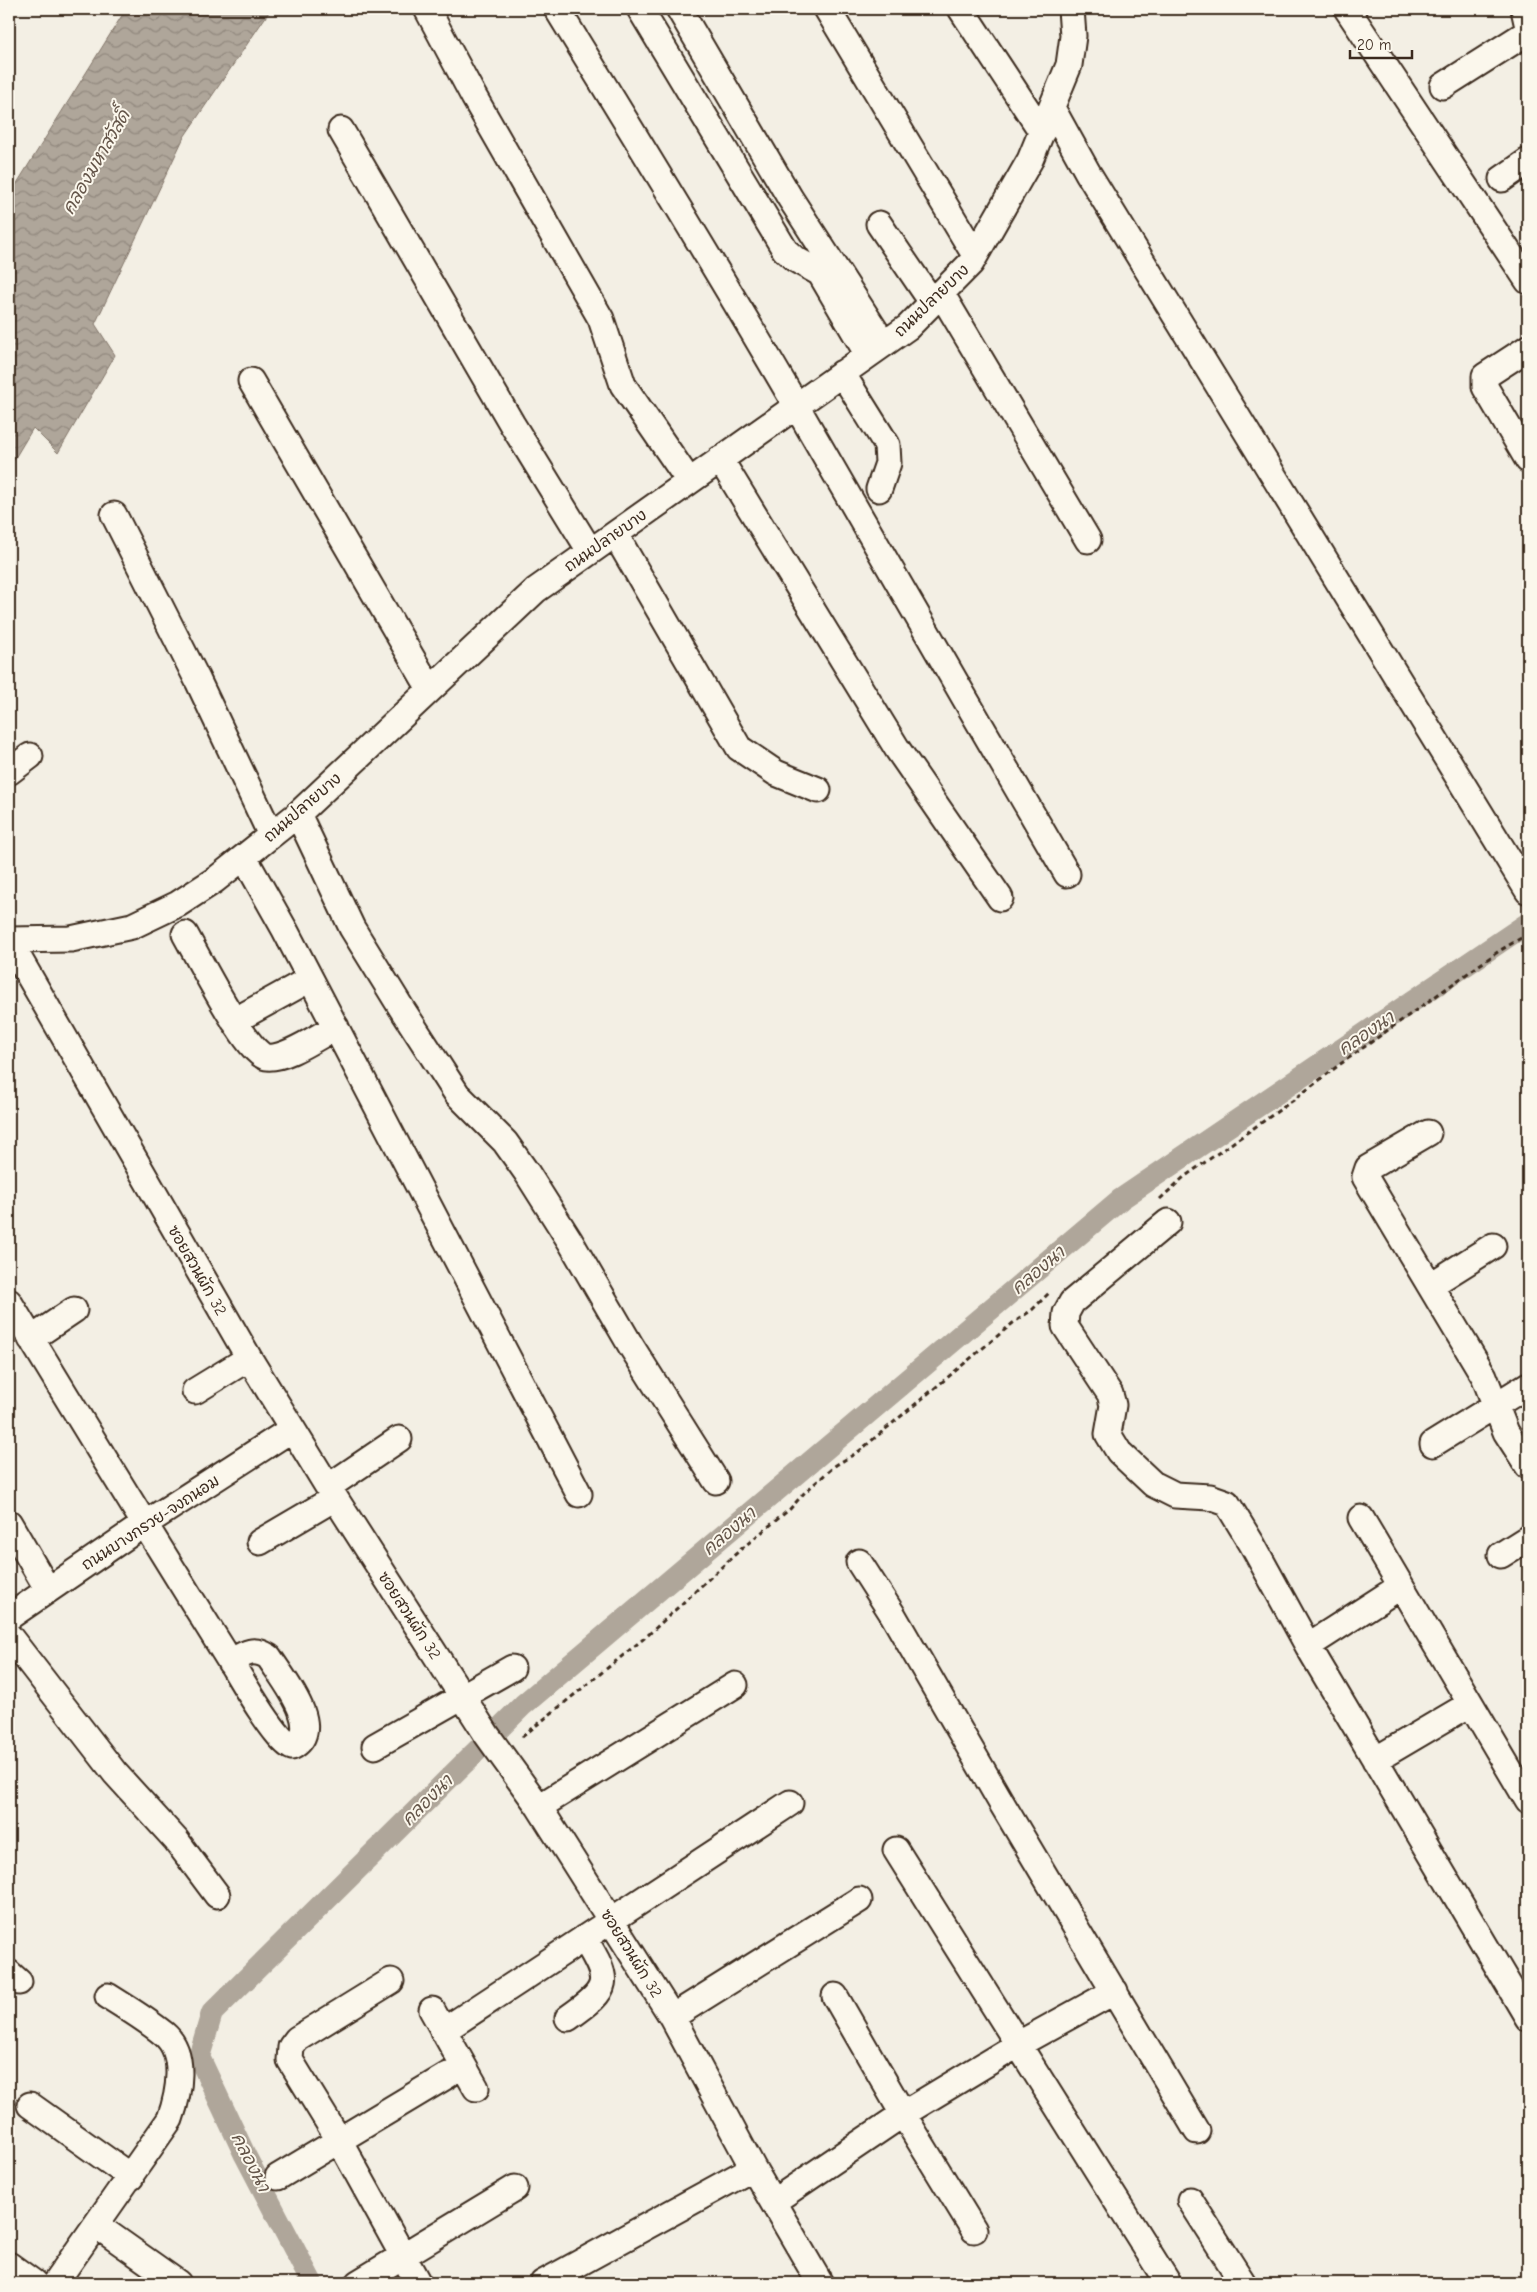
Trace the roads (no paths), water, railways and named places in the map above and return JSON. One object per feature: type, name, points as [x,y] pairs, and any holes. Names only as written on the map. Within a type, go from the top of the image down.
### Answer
[{"type":"street","points":[[427,9],[474,97],[601,319],[623,385],[689,481]]},
{"type":"street","points":[[557,9],[683,214],[796,406],[938,656],[1067,874]]},
{"type":"street","points":[[640,9],[786,250],[795,259],[820,273],[876,350]]},
{"type":"street","points":[[679,9],[790,198],[876,350]]},
{"type":"street","points":[[827,9],[975,255]]},
{"type":"street","points":[[960,9],[1042,132]]},
{"type":"street","name":"ถนนปลายบาง","points":[[9,940],[70,939],[132,926],[178,904],[215,880],[298,814],[536,590],[908,327],[971,262],[1030,160],[1069,65],[1073,36],[1071,9]]},
{"type":"street","points":[[1347,9],[1528,281]]},
{"type":"street","points":[[1524,9],[1528,27]]},
{"type":"street","points":[[1443,86],[1528,32]]},
{"type":"street","points":[[1052,108],[1088,173],[1528,891]]},
{"type":"street","points":[[341,130],[507,416],[590,552]]},
{"type":"street","points":[[1502,179],[1528,161]]},
{"type":"street","points":[[879,224],[937,297],[1088,540]]},
{"type":"street","points":[[1528,348],[1485,376],[1485,387],[1528,460]]},
{"type":"street","points":[[842,373],[887,445],[888,463],[879,489]]},
{"type":"street","points":[[251,381],[430,689]]},
{"type":"street","points":[[720,460],[898,750],[1000,898]]},
{"type":"street","points":[[114,515],[198,681],[271,835]]},
{"type":"street","points":[[615,534],[739,748],[776,773],[818,790]]},
{"type":"street","points":[[9,772],[30,756]]},
{"type":"street","points":[[298,814],[352,928],[397,1001],[457,1094],[505,1142],[526,1173],[570,1240],[627,1338],[716,1481]]},
{"type":"street","points":[[244,856],[336,1027],[579,1494]]},
{"type":"street","points":[[185,934],[234,1021],[257,1054],[266,1057],[279,1057],[336,1027]]},
{"type":"street","name":"ซอยสวนผัก 32","points":[[9,940],[17,974],[292,1429],[463,1698],[539,1807],[672,2017],[753,2168],[820,2283]]},
{"type":"street","points":[[234,1021],[310,979]]},
{"type":"street","points":[[1428,1133],[1368,1168],[1365,1172],[1366,1177],[1484,1376],[1506,1432],[1528,1466]]},
{"type":"street","points":[[1163,1212],[1072,1302],[1066,1313],[1065,1326],[1110,1394],[1113,1405],[1108,1434],[1120,1452],[1152,1484],[1175,1495],[1210,1498],[1227,1503],[1252,1544],[1308,1646],[1528,2018]]},
{"type":"street","points":[[1431,1285],[1493,1246]]},
{"type":"street","points":[[9,1302],[143,1525],[230,1662]]},
{"type":"street","points":[[31,1339],[74,1310]]},
{"type":"street","points":[[195,1391],[249,1358]]},
{"type":"street","points":[[1433,1444],[1528,1385]]},
{"type":"street","name":"ถนนบางกรวย-จงถนอม","points":[[9,1617],[143,1525],[292,1429]]},
{"type":"street","points":[[260,1542],[332,1493],[399,1439]]},
{"type":"street","points":[[1361,1518],[1528,1801]]},
{"type":"street","points":[[9,1523],[48,1590]]},
{"type":"street","points":[[1501,1555],[1528,1538]]},
{"type":"street","points":[[859,1562],[893,1615],[1001,1802],[1197,2131]]},
{"type":"street","points":[[1308,1646],[1401,1586]]},
{"type":"street","points":[[9,1636],[115,1773],[176,1840],[217,1895]]},
{"type":"street","points":[[375,1746],[463,1698],[512,1668]]},
{"type":"street","points":[[539,1807],[736,1685]]},
{"type":"street","points":[[1375,1760],[1470,1704]]},
{"type":"street","points":[[476,2088],[438,2020],[584,1938],[790,1803]]},
{"type":"street","points":[[896,1850],[1168,2283]]},
{"type":"street","points":[[672,2017],[859,1900]]},
{"type":"street","points":[[568,2018],[593,2001],[603,1982],[600,1965],[584,1938]]},
{"type":"street","points":[[391,1981],[297,2038],[291,2047],[290,2060],[339,2140],[418,2283]]},
{"type":"street","points":[[773,2202],[903,2114],[1019,2044],[1115,1991]]},
{"type":"street","points":[[55,2283],[170,2119],[178,2096],[179,2075],[175,2048],[165,2034],[108,1996]]},
{"type":"street","points":[[835,1996],[903,2114],[974,2230]]},
{"type":"street","points":[[278,2177],[448,2075]]},
{"type":"street","points":[[30,2105],[131,2177]]},
{"type":"street","points":[[543,2283],[753,2168]]},
{"type":"street","points":[[358,2283],[514,2188]]},
{"type":"street","points":[[1190,2200],[1242,2283]]},
{"type":"street","points":[[96,2225],[178,2283]]},
{"type":"street","points":[[9,2265],[34,2283]]},
{"type":"water","name":"คลองมหาสวัสดิ์","points":[[126,9],[271,9],[184,137],[95,324],[115,355],[58,453],[33,428],[9,468],[9,196]]},
{"type":"waterway","name":"คลองนา","points":[[312,2283],[245,2155],[199,2057],[212,2013],[523,1705],[1121,1199],[1528,923]]}]
